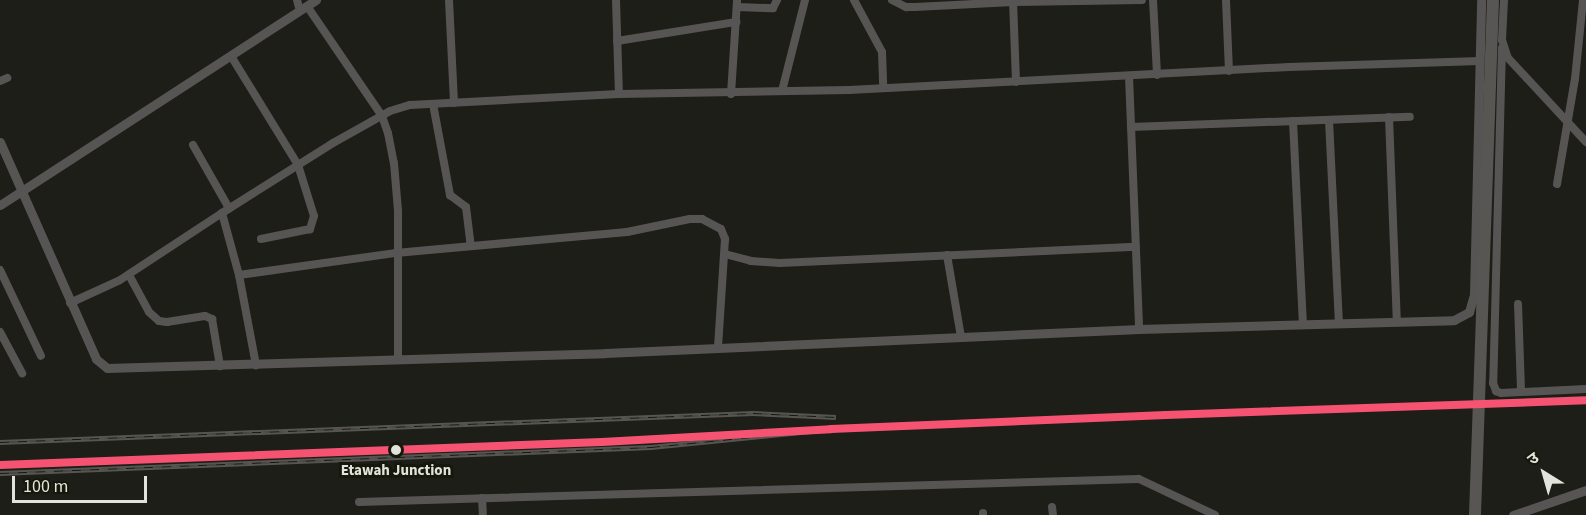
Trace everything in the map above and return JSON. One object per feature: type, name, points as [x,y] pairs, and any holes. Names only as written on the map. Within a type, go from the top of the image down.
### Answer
[{"type":"main road","points":[[1475,515],[1493,0]]},
{"type":"street","points":[[297,0],[382,116],[394,163],[398,212],[396,253],[398,359]]},
{"type":"street","points":[[0,205],[316,0]]},
{"type":"street","points":[[449,0],[454,103]]},
{"type":"street","points":[[616,0],[619,94]]},
{"type":"street","points":[[731,93],[737,4],[772,8],[777,0]]},
{"type":"street","points":[[782,91],[805,0]]},
{"type":"street","points":[[854,0],[882,52],[883,88]]},
{"type":"street","points":[[892,0],[906,7],[1013,1],[1142,0]]},
{"type":"street","points":[[1153,0],[1157,75]]},
{"type":"street","points":[[1226,0],[1229,71]]},
{"type":"street","points":[[0,142],[96,359],[107,368],[256,365],[1139,329],[1454,320],[1463,317],[1473,303],[1481,0]]},
{"type":"street","points":[[1504,0],[1493,383],[1496,391],[1501,393],[1586,388]]},
{"type":"street","points":[[1557,184],[1584,17],[1583,0]]},
{"type":"street","points":[[1013,1],[1016,82]]},
{"type":"street","points":[[617,41],[736,22]]},
{"type":"street","points":[[1502,48],[1508,58],[1586,142]]},
{"type":"street","points":[[231,56],[298,165],[314,223],[305,231],[261,239]]},
{"type":"street","points":[[70,303],[129,275],[225,210],[399,107],[619,94],[883,88],[1480,61]]},
{"type":"street","points":[[1129,76],[1139,329]]},
{"type":"street","points":[[1575,79],[1586,82]]},
{"type":"street","points":[[433,104],[450,195],[466,207],[471,246]]},
{"type":"street","points":[[1389,117],[1396,321]]},
{"type":"street","points":[[1131,126],[1410,117]]},
{"type":"street","points":[[1329,120],[1339,323]]},
{"type":"street","points":[[1293,121],[1303,324]]},
{"type":"street","points":[[193,146],[225,210],[256,365]]},
{"type":"street","points":[[239,275],[396,253],[627,232],[690,219],[702,219],[721,229],[725,239],[718,347]]},
{"type":"street","points":[[725,254],[751,261],[780,263],[1136,247]]},
{"type":"street","points":[[947,255],[961,337]]},
{"type":"street","points":[[0,270],[41,356]]},
{"type":"street","points":[[129,275],[149,312],[159,321],[167,322],[205,316],[212,319],[220,366]]},
{"type":"street","points":[[1518,304],[1521,392]]},
{"type":"street","points":[[0,332],[21,373]]},
{"type":"street","points":[[359,502],[1139,479],[1215,515]]},
{"type":"street","points":[[1513,515],[1586,490]]},
{"type":"street","points":[[482,498],[483,515]]},
{"type":"railway","points":[[0,442],[753,413],[836,417]]},
{"type":"railway","points":[[0,473],[651,447],[831,429]]},
{"type":"transit line","points":[[0,465],[602,442],[831,429],[1166,415],[1586,400]]},
{"type":"place","name":"Etawah Junction","points":[[396,450]]}]
